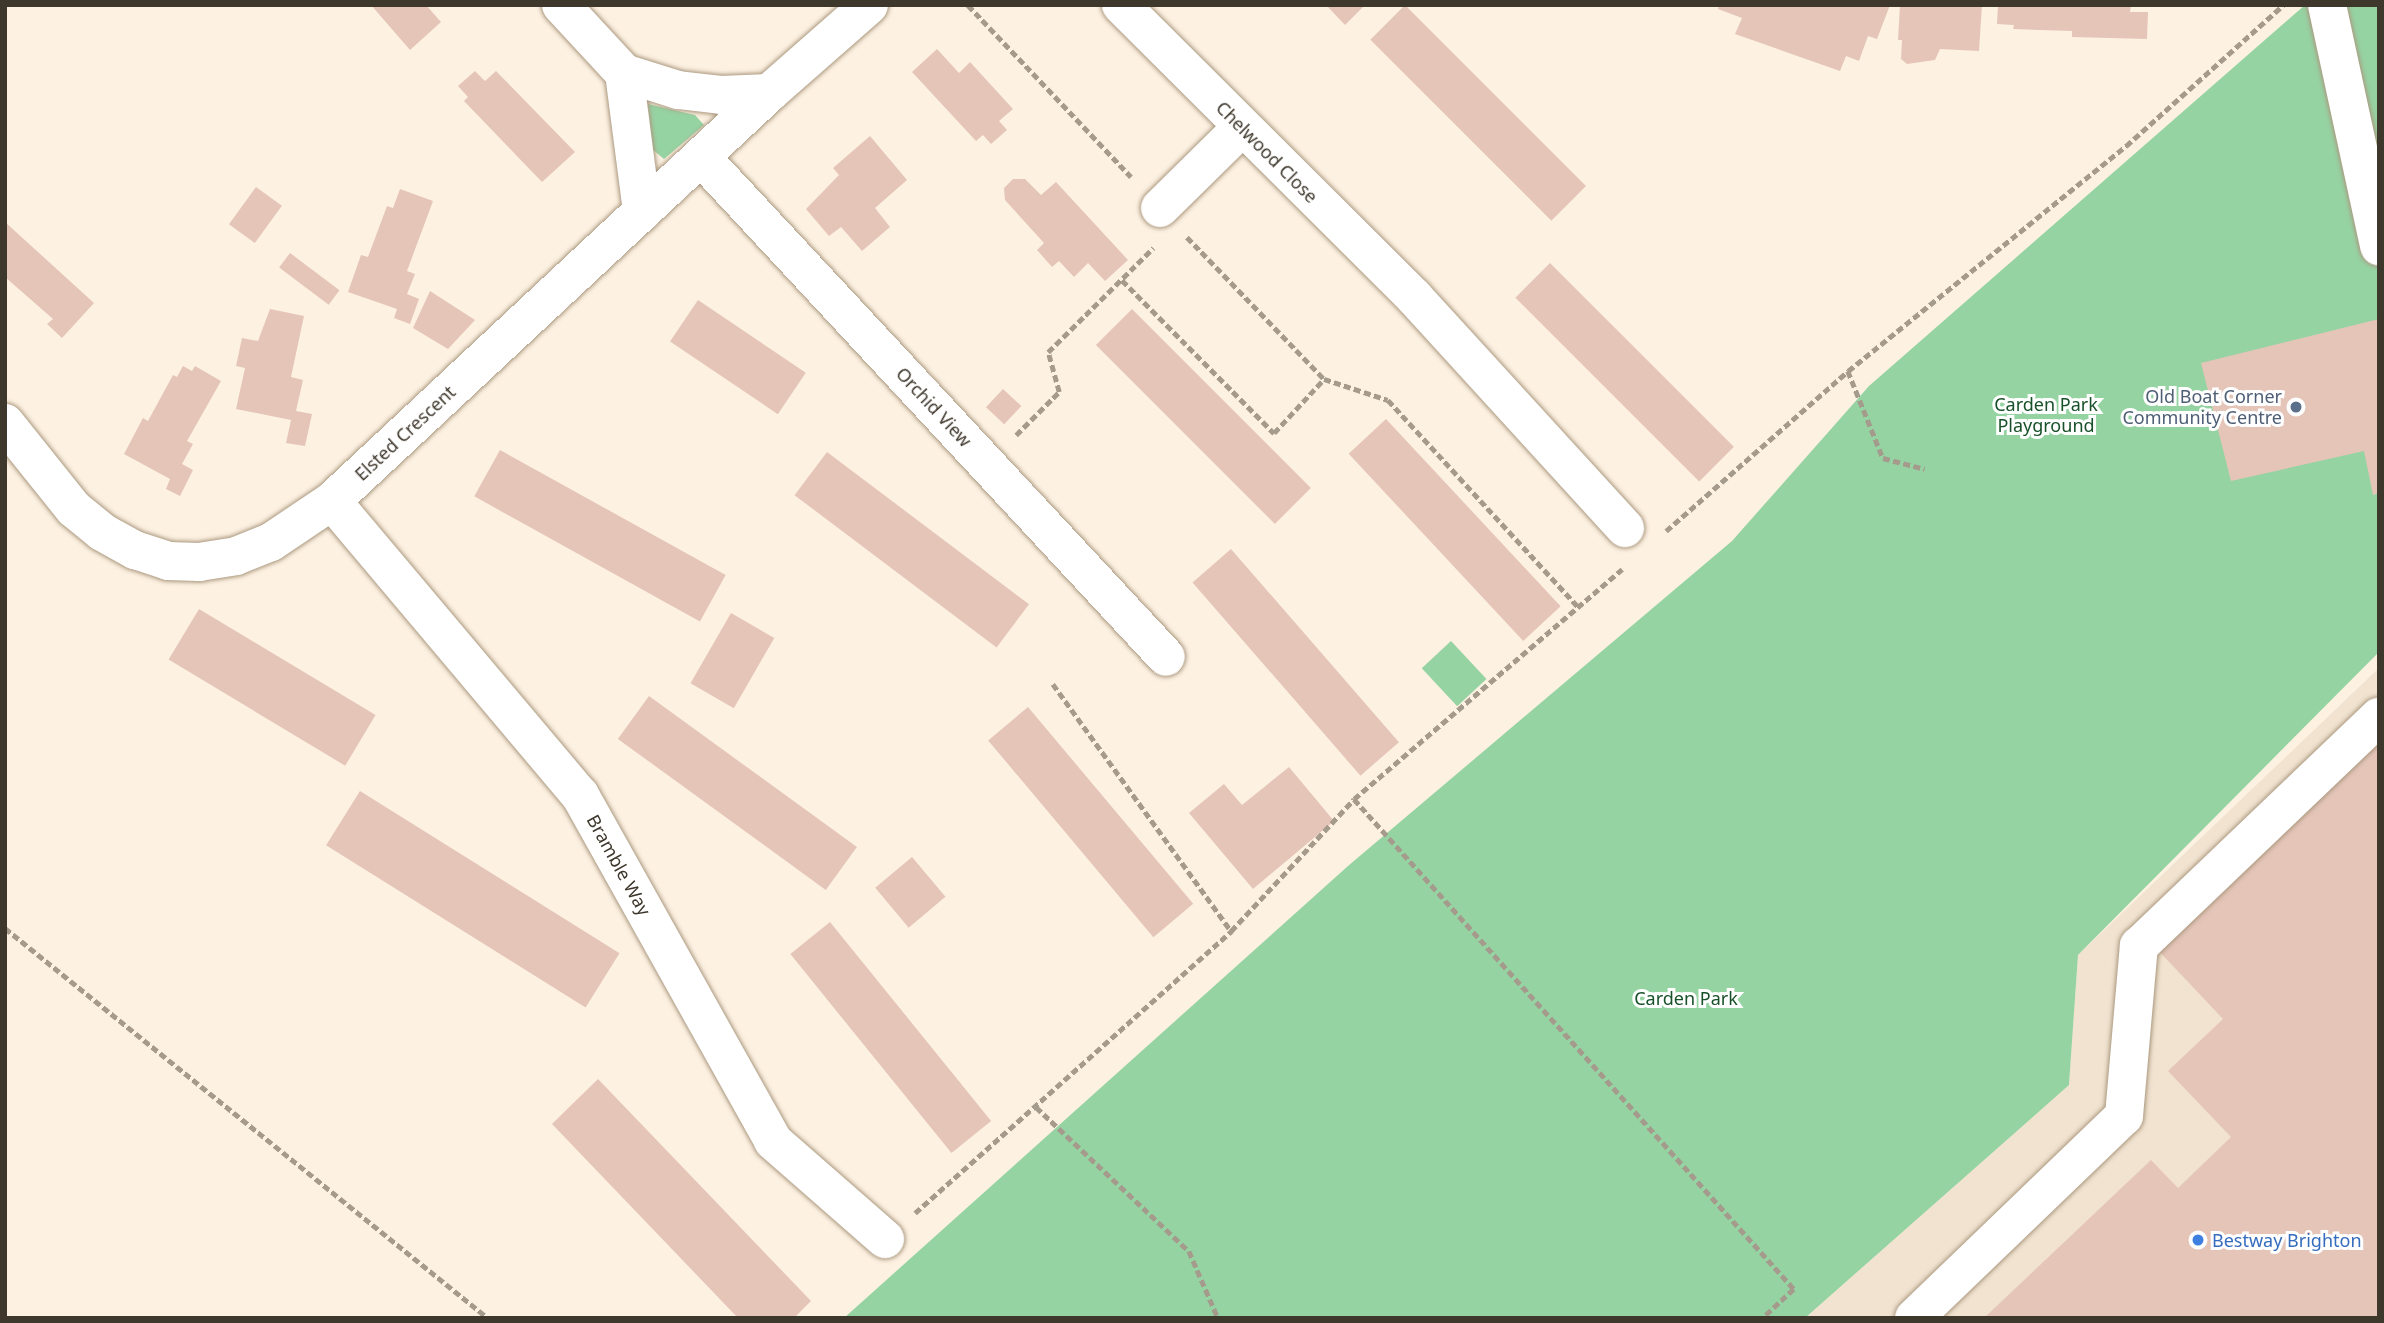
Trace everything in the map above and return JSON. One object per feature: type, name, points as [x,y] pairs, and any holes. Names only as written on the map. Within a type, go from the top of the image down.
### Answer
[{"type":"street","points":[[561,5],[624,74],[678,90],[721,95],[769,93]]},
{"type":"street","name":"Elsted Crescent","points":[[5,423],[74,509],[102,532],[168,561],[199,562],[236,556],[271,542],[332,501],[769,93],[869,5]]},
{"type":"street","name":"Chelwood Close","points":[[1121,5],[1241,128],[1414,297],[1625,528]]},
{"type":"street","points":[[2327,5],[2379,246]]},
{"type":"street","points":[[624,74],[642,212]]},
{"type":"street","points":[[1168,216],[1241,128]]},
{"type":"street","name":"Orchid View","points":[[702,158],[1167,657]]},
{"type":"street","name":"Bramble Way","points":[[332,501],[580,794],[773,1141],[886,1239]]},
{"type":"street","points":[[1914,1318],[2124,1116],[2139,946],[2379,717]]},
{"type":"path","points":[[968,5],[1324,379],[1388,400],[1579,608]]},
{"type":"path","points":[[1663,533],[1848,371],[2126,146],[2283,5]]},
{"type":"path","points":[[987,464],[1059,391],[1048,352],[1122,280],[1168,216]]},
{"type":"path","points":[[1122,280],[1274,433],[1324,379]]},
{"type":"path","points":[[1848,371],[1883,458],[1926,470]]},
{"type":"path","points":[[886,1239],[1231,931],[1354,799],[1626,566]]},
{"type":"path","points":[[1053,684],[1231,931]]},
{"type":"path","points":[[1354,799],[1794,1289],[1763,1318]]},
{"type":"path","points":[[5,928],[488,1318]]},
{"type":"path","points":[[1036,1107],[1189,1251],[1218,1318]]},
{"type":"shaded area","points":[[2379,668],[2379,1318],[1805,1318],[2069,1085],[2078,955]]},
{"type":"green space","name":"Carden Park","points":[[2305,5],[2379,5],[2379,652],[2078,955],[2069,1085],[1805,1318],[844,1318],[1348,866],[1732,541],[1869,386]]},
{"type":"green space","points":[[648,104],[695,115],[704,125],[664,159],[652,149]]},
{"type":"green space","points":[[1451,641],[1486,679],[1457,706],[1422,668]]},
{"type":"building","points":[[371,5],[426,5],[441,22],[410,50]]},
{"type":"building","points":[[1326,5],[1365,5],[1345,25]]},
{"type":"building","points":[[1405,5],[1586,186],[1551,221],[1370,40]]},
{"type":"building","points":[[1719,5],[1890,5],[1877,39],[1868,36],[1859,61],[1846,56],[1840,71],[1735,34],[1742,18],[1718,9]]},
{"type":"building","points":[[1900,5],[1982,5],[1979,51],[1940,49],[1935,60],[1907,64],[1901,59],[1902,40],[1898,40]]},
{"type":"building","points":[[1998,5],[2131,5],[2130,12],[2148,12],[2147,39],[2072,37],[2072,31],[2013,29],[2014,25],[1997,24]]},
{"type":"building","points":[[937,49],[959,73],[970,62],[1013,109],[999,121],[1007,130],[991,144],[983,135],[976,141],[912,72]]},
{"type":"building","points":[[475,71],[485,81],[496,71],[575,152],[542,182],[464,101],[468,97],[458,86]]},
{"type":"building","points":[[870,136],[907,180],[875,208],[890,227],[862,251],[841,227],[829,236],[806,209],[839,175],[833,168]]},
{"type":"building","points":[[1013,179],[1025,179],[1041,195],[1056,182],[1128,260],[1105,281],[1088,263],[1074,277],[1059,261],[1052,267],[1037,250],[1044,243],[1005,200],[1004,188]]},
{"type":"building","points":[[256,187],[282,206],[255,243],[229,224]]},
{"type":"building","points":[[400,189],[433,201],[407,271],[415,274],[407,294],[419,299],[410,324],[394,318],[397,309],[348,292],[361,255],[368,257],[387,206],[393,208]]},
{"type":"building","points":[[5,222],[94,303],[62,338],[47,324],[53,319],[5,277]]},
{"type":"building","points":[[290,253],[340,290],[329,305],[279,267]]},
{"type":"building","points":[[1550,263],[1734,447],[1699,481],[1515,298]]},
{"type":"building","points":[[430,291],[475,320],[448,349],[413,328]]},
{"type":"building","points":[[698,300],[806,373],[778,414],[670,341]]},
{"type":"building","points":[[270,309],[304,316],[291,377],[303,380],[296,411],[312,414],[305,446],[286,443],[291,420],[236,409],[245,368],[236,366],[242,338],[258,341]]},
{"type":"building","points":[[1132,309],[1311,488],[1275,524],[1096,345]]},
{"type":"building","name":"Old Boat Corner Community Centre","points":[[2379,319],[2379,493],[2373,495],[2364,451],[2231,481],[2201,363]]},
{"type":"building","points":[[183,366],[192,371],[195,366],[221,381],[187,441],[193,444],[182,464],[193,470],[180,496],[166,489],[170,479],[124,454],[143,418],[148,421],[173,375],[177,377]]},
{"type":"building","points":[[1003,389],[1021,406],[1004,424],[986,407]]},
{"type":"building","points":[[1386,419],[1561,606],[1523,641],[1349,454]]},
{"type":"building","points":[[500,450],[726,575],[700,621],[474,496]]},
{"type":"building","points":[[827,452],[1029,604],[997,647],[795,495]]},
{"type":"building","points":[[1231,549],[1399,742],[1360,776],[1193,582]]},
{"type":"building","points":[[199,609],[376,715],[345,766],[169,660]]},
{"type":"building","points":[[731,613],[774,638],[734,708],[690,683]]},
{"type":"building","points":[[649,696],[857,847],[826,890],[618,739]]},
{"type":"building","points":[[1028,707],[1193,904],[1153,937],[988,740]]},
{"type":"building","points":[[2379,737],[2379,1318],[1984,1318],[2151,1160],[2178,1188],[2231,1137],[2168,1071],[2223,1019],[2156,948]]},
{"type":"building","points":[[1289,767],[1334,821],[1253,889],[1189,813],[1224,784],[1242,805]]},
{"type":"building","points":[[360,791],[620,953],[586,1007],[326,845]]},
{"type":"building","points":[[912,857],[945,897],[909,928],[875,888]]},
{"type":"building","points":[[830,922],[991,1121],[951,1153],[790,954]]},
{"type":"building","points":[[598,1079],[811,1301],[794,1318],[738,1318],[552,1124]]},
{"type":"place","name":"Old Boat Corner Community Centre","points":[[2296,407]]},
{"type":"place","name":"Bestway Brighton","points":[[2198,1240]]},
{"type":"park label","name":"Carden Park Playground","points":[[2046,415]]}]
